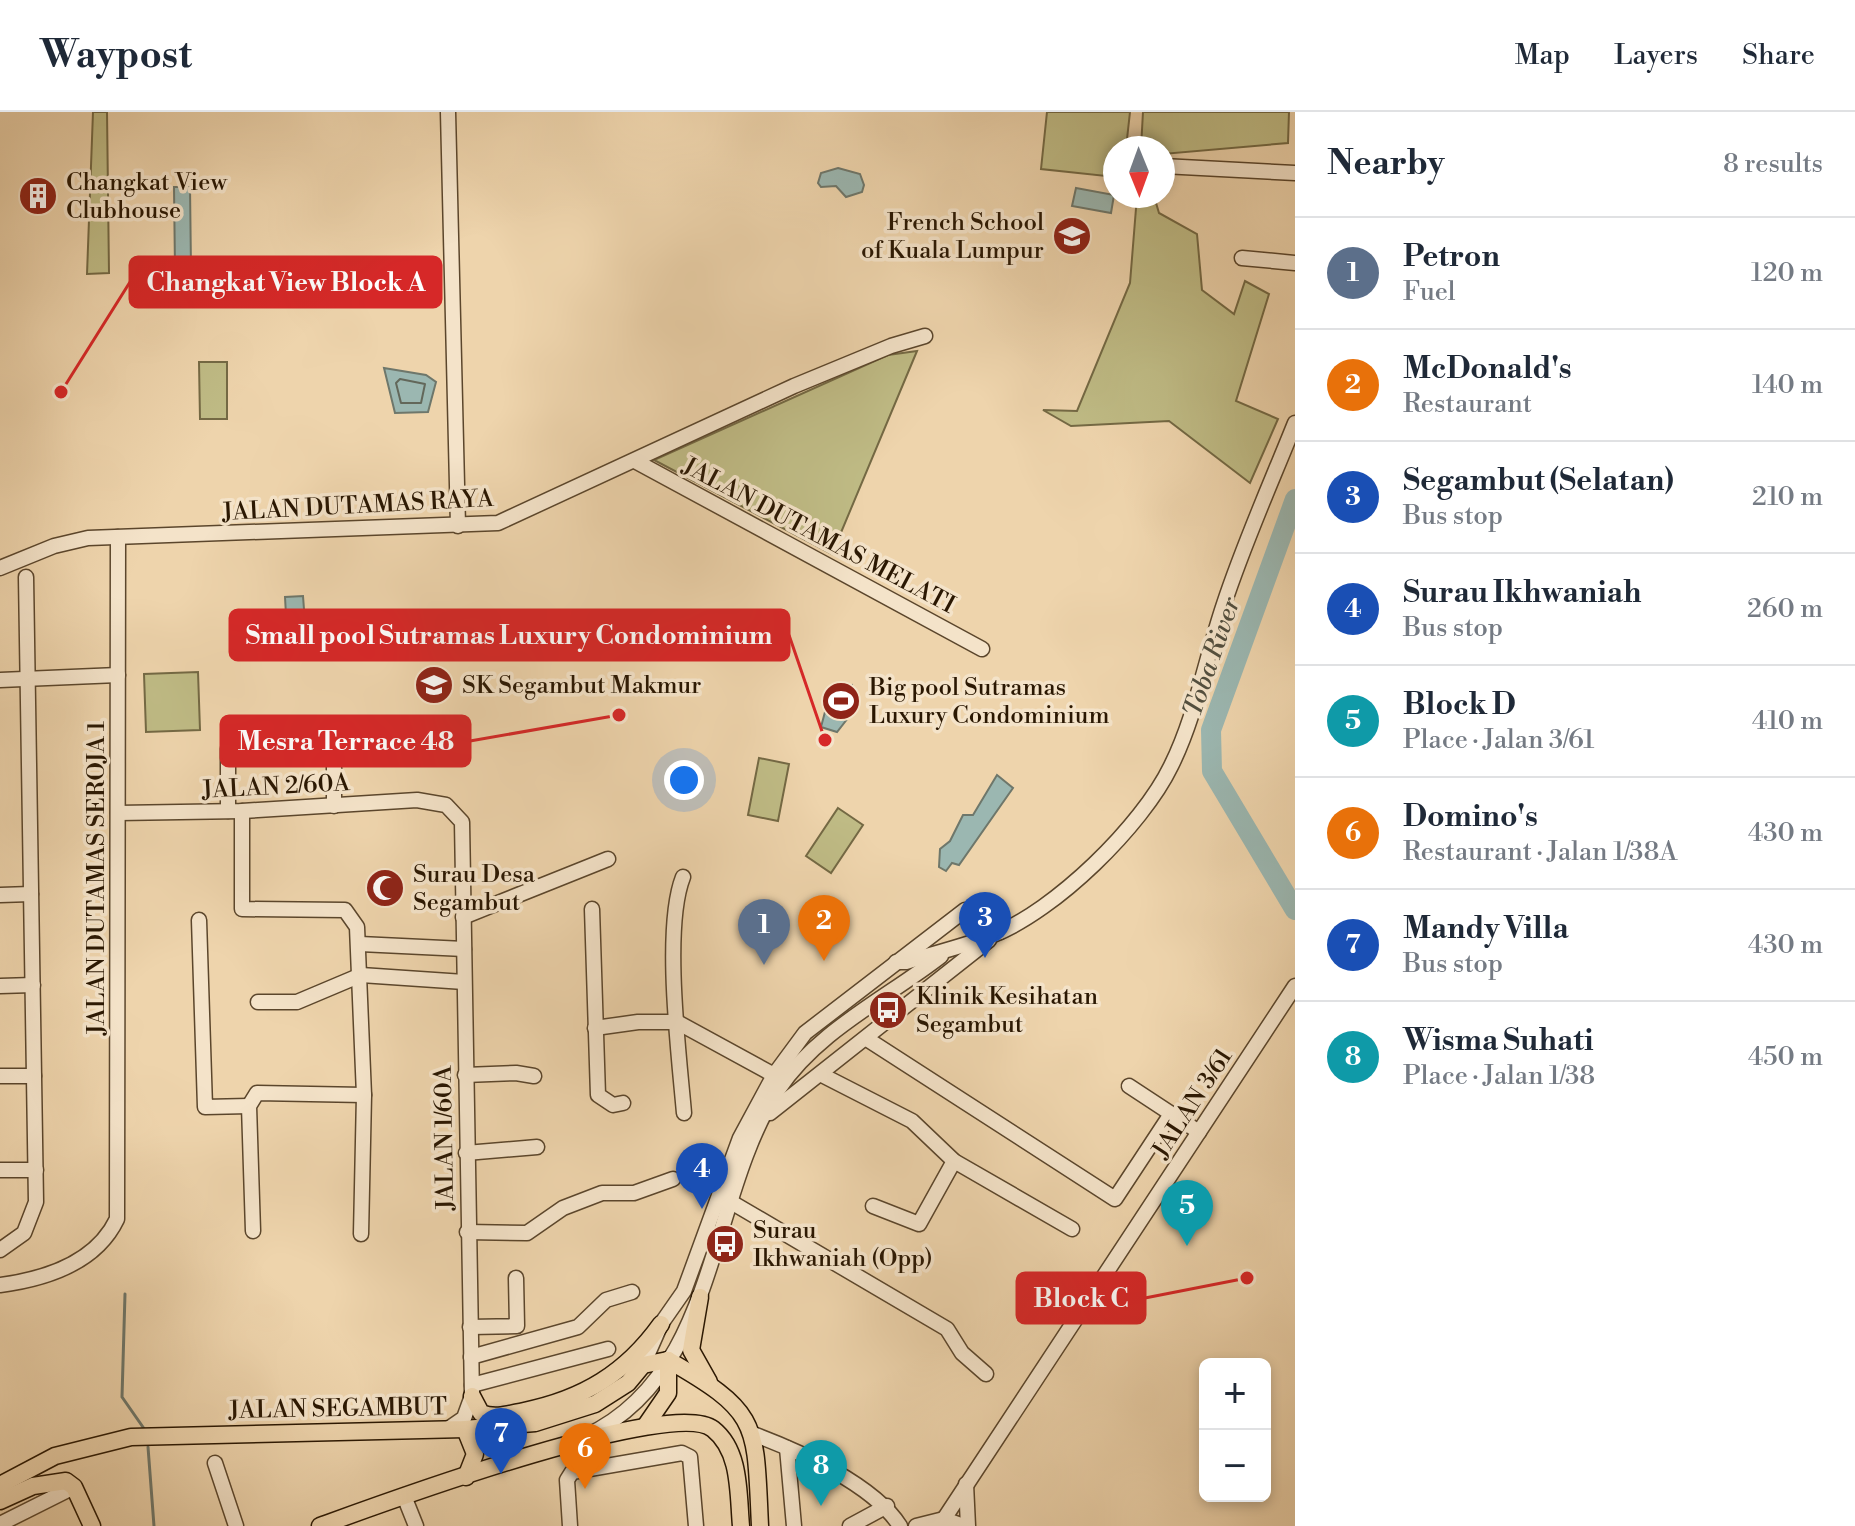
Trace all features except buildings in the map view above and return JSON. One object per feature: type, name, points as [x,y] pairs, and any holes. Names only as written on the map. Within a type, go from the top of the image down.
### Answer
[{"type":"main road","points":[[700,1297],[691,1350],[711,1384]]},
{"type":"main road","points":[[472,1391],[481,1413],[496,1416],[572,1398],[619,1371],[661,1324]]},
{"type":"main road","points":[[643,1365],[668,1360],[711,1384],[742,1412],[753,1434],[760,1526]]},
{"type":"main road","points":[[646,1425],[668,1393],[668,1360]]},
{"type":"main road","name":"JALAN SEGAMBUT","points":[[0,1501],[7,1483],[55,1456],[88,1446],[131,1437],[457,1429],[535,1423],[570,1414],[612,1394],[643,1365]]},
{"type":"main road","points":[[320,1526],[404,1496],[560,1448],[646,1425],[691,1420],[715,1430],[736,1467],[741,1526]]},
{"type":"main road","points":[[457,1429],[475,1454],[466,1477]]},
{"type":"main road","points":[[88,1446],[73,1462],[72,1485],[92,1526]]},
{"type":"main road","points":[[0,1513],[38,1494],[46,1482]]},
{"type":"main road","name":"JALAN SEGAMBUT","points":[[7,1483],[72,1485]]},
{"type":"street","points":[[448,112],[458,526]]},
{"type":"street","points":[[1175,167],[1295,173]]},
{"type":"street","points":[[1242,258],[1295,263]]},
{"type":"street","name":"JALAN DUTAMAS RAYA","points":[[0,568],[54,546],[88,538],[458,526],[513,518],[794,386],[891,346],[925,336]]},
{"type":"street","points":[[765,1117],[998,933],[1060,894],[1126,834],[1172,766],[1224,603],[1295,423]]},
{"type":"street","name":"JALAN DUTAMAS MELATI","points":[[635,461],[982,649]]},
{"type":"street","name":"JALAN DUTAMAS SEROJA 1","points":[[0,1285],[47,1274],[75,1263],[99,1247],[117,1219],[118,537]]},
{"type":"street","points":[[0,1250],[28,1226],[36,1202],[26,577]]},
{"type":"street","points":[[0,680],[118,675]]},
{"type":"street","points":[[228,749],[242,909],[345,910],[357,927],[364,1095],[361,1234]]},
{"type":"street","points":[[334,753],[334,806]]},
{"type":"street","name":"JALAN 2/60A","points":[[118,813],[433,802],[446,805],[462,822],[462,836]]},
{"type":"street","name":"JALAN 1/60A","points":[[462,836],[472,1391]]},
{"type":"street","points":[[463,917],[608,859]]},
{"type":"street","points":[[683,877],[674,899],[677,1022],[684,1113]]},
{"type":"street","points":[[0,895],[31,894]]},
{"type":"street","points":[[592,909],[598,1095],[613,1105],[623,1103]]},
{"type":"street","points":[[643,1365],[661,1324],[684,1291],[740,1138],[774,1075],[805,1033],[965,910],[980,911],[998,933]]},
{"type":"street","points":[[199,920],[205,1107],[249,1106]]},
{"type":"street","points":[[896,962],[906,962],[998,933]]},
{"type":"street","points":[[360,944],[464,949]]},
{"type":"street","points":[[560,1448],[615,1421],[637,1405],[668,1360],[700,1297],[751,1144],[778,1090],[829,1036],[949,949]]},
{"type":"street","points":[[258,1002],[297,1002],[361,975],[464,982]]},
{"type":"street","points":[[0,986],[33,985]]},
{"type":"street","name":"JALAN 3/61","points":[[944,1519],[1295,986]]},
{"type":"street","points":[[595,1028],[638,1022],[677,1022],[774,1075]]},
{"type":"street","points":[[867,1039],[1115,1199],[1171,1114]]},
{"type":"street","points":[[465,1075],[516,1073],[534,1076]]},
{"type":"street","points":[[822,1075],[912,1121],[954,1161],[1072,1229]]},
{"type":"street","points":[[0,1076],[34,1076]]},
{"type":"street","points":[[1129,1086],[1199,1132]]},
{"type":"street","points":[[253,1231],[249,1106],[257,1093],[364,1095]]},
{"type":"street","points":[[466,1153],[537,1147]]},
{"type":"street","points":[[873,1206],[919,1224],[954,1161]]},
{"type":"street","points":[[0,1170],[36,1170]]},
{"type":"street","points":[[467,1232],[527,1233],[576,1203],[602,1193],[634,1193],[673,1179]]},
{"type":"street","points":[[731,1202],[947,1329],[962,1353],[986,1374]]},
{"type":"street","points":[[470,1327],[517,1326],[516,1278]]},
{"type":"street","points":[[471,1357],[578,1327],[606,1300],[632,1292]]},
{"type":"street","points":[[457,1429],[464,1418],[472,1391],[608,1349]]},
{"type":"street","points":[[753,1434],[787,1448],[887,1506],[900,1526]]},
{"type":"street","points":[[787,1448],[794,1526]]},
{"type":"street","points":[[570,1526],[567,1480],[572,1472],[682,1453],[690,1457],[696,1526]]},
{"type":"street","points":[[215,1463],[236,1526]]},
{"type":"street","points":[[916,1526],[944,1519],[966,1526],[966,1484]]},
{"type":"street","points":[[0,1524],[72,1485]]},
{"type":"street","points":[[404,1496],[416,1526]]},
{"type":"street","points":[[850,1526],[887,1506]]},
{"type":"shaded area","points":[[93,112],[107,112],[109,273],[87,274]]},
{"type":"shaded area","points":[[1047,112],[1130,112],[1127,136],[1103,136],[1103,176],[1041,169]]},
{"type":"shaded area","points":[[1143,112],[1289,112],[1288,143],[1175,153],[1175,136],[1142,136]]},
{"type":"shaded area","points":[[1136,208],[1158,208],[1159,213],[1197,234],[1202,290],[1234,314],[1245,281],[1269,294],[1236,401],[1278,419],[1250,483],[1169,421],[1071,426],[1043,410],[1077,411],[1130,283]]},
{"type":"shaded area","points":[[917,351],[832,554],[654,460],[888,355]]},
{"type":"shaded area","points":[[199,362],[227,362],[227,419],[200,419]]},
{"type":"shaded area","points":[[198,672],[200,730],[146,732],[144,674]]},
{"type":"shaded area","points":[[759,758],[789,764],[778,821],[748,815]]},
{"type":"shaded area","points":[[838,808],[863,825],[831,873],[806,856]]},
{"type":"water","points":[[838,168],[860,174],[864,185],[862,192],[846,197],[836,186],[821,187],[818,183],[821,173]]},
{"type":"water","points":[[174,187],[190,187],[191,268],[175,269]]},
{"type":"water","points":[[1076,188],[1103,193],[1103,208],[1112,208],[1111,213],[1072,206]]},
{"type":"water","points":[[384,368],[426,375],[436,382],[428,412],[395,413]]},
{"type":"water","points":[[303,596],[306,636],[253,638],[252,655],[242,656],[239,617],[286,615],[285,597]]},
{"type":"water","name":"Big pool Sutramas Luxury Condominium","points":[[852,685],[855,709],[837,732],[821,727],[830,693]]},
{"type":"water","points":[[997,775],[1013,788],[959,865],[952,863],[946,871],[939,867],[940,849],[950,841],[963,815],[973,815]]},
{"type":"waterway","name":"Toba River","points":[[1295,499],[1211,730],[1212,771],[1295,910]]},
{"type":"waterway","points":[[125,1294],[122,1397],[145,1430]]},
{"type":"waterway","points":[[148,1447],[154,1526]]},
{"type":"place","name":"Changkat View Clubhouse","points":[[38,196]]},
{"type":"place","name":"French School of Kuala Lumpur","points":[[1072,236]]},
{"type":"place","name":"Changkat View Block A","points":[[61,392]]},
{"type":"place","name":"SK Segambut Makmur","points":[[434,685]]},
{"type":"place","name":"Big pool Sutramas Luxury Condominium","points":[[841,701]]},
{"type":"place","name":"Mesra Terrace 48","points":[[619,715]]},
{"type":"place","name":"Small pool Sutramas Luxury Condominium","points":[[825,740]]},
{"type":"place","name":"Surau Desa Segambut","points":[[385,888]]},
{"type":"place","name":"Segambut (Selatan)","points":[[985,958]]},
{"type":"place","name":"McDonald's","points":[[824,961]]},
{"type":"place","name":"Petron","points":[[764,965]]},
{"type":"place","name":"Klinik Kesihatan Segambut","points":[[888,1010]]},
{"type":"place","name":"Surau Ikhwaniah","points":[[702,1209]]},
{"type":"place","name":"Surau Ikhwaniah (Opp)","points":[[725,1244]]},
{"type":"place","name":"Block D","points":[[1187,1246]]},
{"type":"place","name":"Block C","points":[[1247,1278]]},
{"type":"place","name":"Mandy Villa","points":[[501,1474]]},
{"type":"place","name":"Domino's","points":[[585,1489]]},
{"type":"place","name":"Wisma Suhati","points":[[821,1506]]}]
